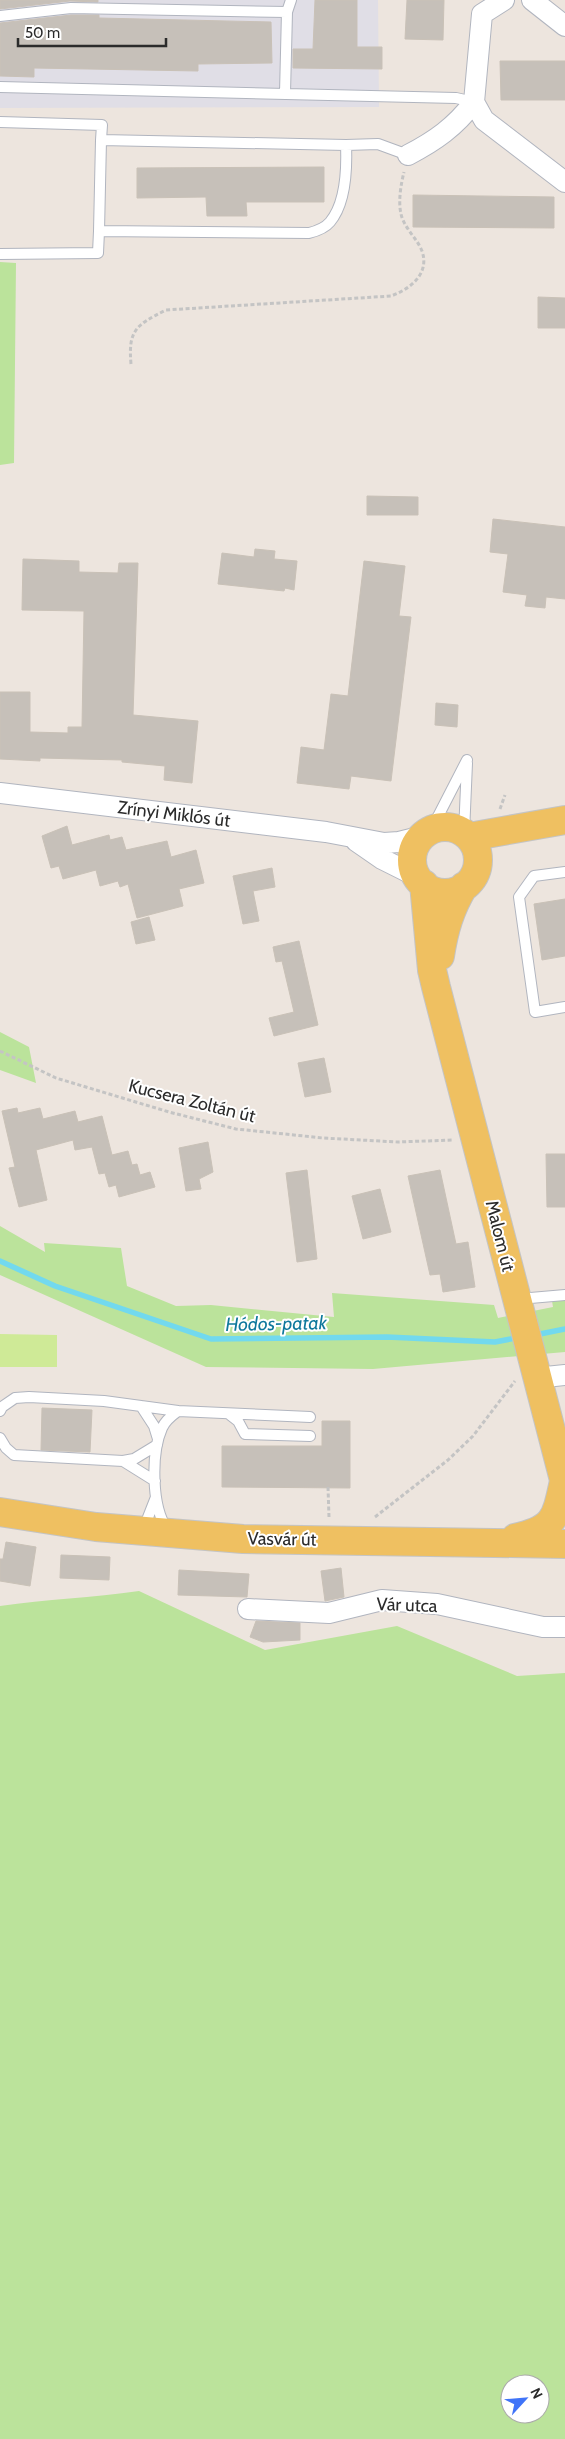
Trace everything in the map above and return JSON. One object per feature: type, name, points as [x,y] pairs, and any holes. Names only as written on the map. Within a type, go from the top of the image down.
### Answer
[{"type":"main road","points":[[558,821],[507,843],[470,880],[454,891],[433,890],[421,881],[413,866],[416,844],[427,833],[447,827],[466,835],[558,821]]},
{"type":"main road","points":[[466,835],[478,855],[470,880]]},
{"type":"main road","name":"Malom út","points":[[436,987],[446,925],[453,904],[470,880]]},
{"type":"main road","name":"Malom út","points":[[421,881],[432,970],[517,1304],[528,1373],[565,1483]]},
{"type":"main road","points":[[501,1542],[531,1535],[547,1526],[557,1513],[565,1483]]},
{"type":"main road","name":"Vasvár út","points":[[0,1512],[136,1532],[171,1535],[243,1539],[565,1544]]},
{"type":"street","points":[[504,0],[482,7],[474,102],[484,120],[565,182]]},
{"type":"street","points":[[532,0],[565,26]]},
{"type":"street","points":[[408,155],[431,144],[447,132],[474,102]]},
{"type":"street","name":"Zrínyi Miklós út","points":[[0,793],[384,842],[399,842],[427,833]]},
{"type":"street","name":"Zrínyi Miklós út","points":[[348,836],[421,881]]},
{"type":"street","points":[[528,1373],[565,1375]]},
{"type":"street","name":"Vár utca","points":[[248,1609],[329,1613],[382,1600],[437,1604],[543,1627],[565,1627]]},
{"type":"lane","points":[[285,93],[286,12],[291,0]]},
{"type":"lane","points":[[0,16],[71,8],[286,12]]},
{"type":"lane","points":[[0,87],[456,98],[474,102]]},
{"type":"lane","points":[[0,122],[102,125],[98,253],[0,254]]},
{"type":"lane","points":[[101,140],[378,144],[408,155]]},
{"type":"lane","points":[[99,230],[309,233],[321,229],[331,222],[339,203],[347,165],[346,145]]},
{"type":"lane","points":[[427,833],[467,760],[466,835]]},
{"type":"lane","points":[[565,872],[534,876],[518,898],[535,1012],[565,1007]]},
{"type":"lane","points":[[517,1304],[565,1295]]},
{"type":"lane","points":[[0,1410],[15,1398],[29,1398],[104,1401],[178,1412],[310,1418]]},
{"type":"lane","points":[[141,1406],[154,1426],[158,1442]]},
{"type":"lane","points":[[171,1535],[164,1524],[156,1496],[155,1480],[158,1442],[162,1427],[178,1412]]},
{"type":"lane","points":[[229,1414],[238,1421],[245,1434],[310,1436]]},
{"type":"lane","points":[[0,1438],[6,1448],[14,1454],[123,1461],[134,1459],[158,1442]]},
{"type":"lane","points":[[123,1461],[155,1480]]},
{"type":"lane","points":[[136,1532],[145,1525],[156,1496]]},
{"type":"path","points":[[131,364],[129,343],[134,333],[139,326],[166,310],[391,296],[405,290],[422,273],[424,264],[422,250],[406,227],[401,214],[402,181],[408,155]]},
{"type":"path","name":"Kucsera Zoltán út","points":[[0,1052],[56,1078],[169,1112],[236,1129],[323,1138],[398,1142],[475,1139]]},
{"type":"path","points":[[371,1521],[448,1460],[473,1436],[528,1373]]},
{"type":"path","points":[[328,1487],[329,1520]]},
{"type":"shaded area","points":[[0,0],[378,0],[379,107],[0,108]]},
{"type":"green space","points":[[0,262],[16,263],[14,463],[0,465]]},
{"type":"green space","points":[[0,1032],[29,1047],[36,1083],[0,1070]]},
{"type":"green space","points":[[0,1226],[45,1252],[44,1243],[121,1248],[127,1286],[176,1306],[211,1305],[334,1317],[332,1293],[494,1305],[498,1318],[553,1307],[552,1301],[565,1300],[565,1352],[373,1369],[206,1367],[0,1275]]},
{"type":"green space","points":[[0,1334],[57,1335],[57,1367],[0,1367]]},
{"type":"green space","points":[[139,1591],[265,1650],[397,1626],[517,1676],[565,1673],[565,2439],[0,2439],[0,1606]]},
{"type":"building","points":[[0,0],[98,0],[98,2],[70,1],[0,9]]},
{"type":"building","points":[[315,0],[357,0],[357,47],[382,47],[382,69],[293,68],[293,49],[313,49]]},
{"type":"building","points":[[407,0],[444,0],[443,40],[405,39]]},
{"type":"building","points":[[71,15],[99,15],[99,18],[271,22],[272,63],[198,64],[198,71],[34,68],[34,77],[0,76],[0,23]]},
{"type":"building","points":[[500,61],[565,61],[565,100],[501,100]]},
{"type":"building","points":[[324,167],[324,202],[246,202],[247,216],[207,216],[206,197],[137,198],[137,168]]},
{"type":"building","points":[[413,195],[554,197],[554,228],[413,227]]},
{"type":"building","points":[[538,297],[565,298],[565,328],[538,328]]},
{"type":"building","points":[[367,496],[418,497],[418,515],[367,515]]},
{"type":"building","points":[[493,519],[565,527],[565,599],[546,597],[545,608],[525,606],[527,595],[503,592],[508,554],[490,552]]},
{"type":"building","points":[[255,549],[275,551],[274,559],[297,561],[294,590],[285,588],[284,591],[218,584],[222,553],[254,557]]},
{"type":"building","points":[[23,559],[79,561],[79,572],[118,573],[119,563],[138,563],[133,715],[198,721],[192,783],[164,780],[165,766],[122,762],[122,760],[40,758],[40,761],[0,759],[0,692],[30,692],[30,732],[68,733],[68,727],[82,727],[84,611],[22,610]]},
{"type":"building","points":[[364,561],[405,566],[399,616],[411,617],[391,781],[351,776],[349,789],[297,783],[301,747],[324,750],[331,694],[348,696]]},
{"type":"building","points":[[436,703],[458,705],[457,727],[435,725]]},
{"type":"building","points":[[67,826],[72,845],[109,835],[110,840],[122,837],[126,850],[167,841],[171,857],[196,850],[204,883],[179,889],[183,906],[137,918],[128,884],[120,887],[118,881],[100,886],[96,870],[63,879],[59,866],[51,868],[42,836]]},
{"type":"building","points":[[272,868],[275,887],[253,891],[259,921],[243,924],[233,876]]},
{"type":"building","points":[[565,899],[565,956],[542,960],[534,904]]},
{"type":"building","points":[[149,917],[155,940],[136,944],[131,922]]},
{"type":"building","points":[[299,941],[318,1025],[274,1036],[269,1018],[294,1012],[282,961],[276,962],[273,947]]},
{"type":"building","points":[[324,1058],[331,1092],[305,1097],[298,1063]]},
{"type":"building","points":[[17,1108],[18,1113],[40,1108],[43,1119],[75,1111],[78,1122],[102,1116],[112,1155],[128,1151],[132,1165],[137,1164],[140,1175],[150,1172],[155,1187],[119,1197],[116,1185],[109,1187],[105,1173],[99,1174],[92,1147],[75,1150],[73,1140],[36,1150],[47,1200],[19,1207],[9,1168],[15,1167],[2,1111]]},
{"type":"building","points":[[208,1142],[213,1172],[199,1179],[201,1189],[186,1191],[179,1148]]},
{"type":"building","points":[[546,1154],[565,1154],[565,1207],[547,1207]]},
{"type":"building","points":[[307,1170],[317,1259],[297,1262],[286,1173]]},
{"type":"building","points":[[440,1170],[456,1244],[468,1242],[475,1287],[443,1292],[440,1274],[430,1275],[408,1176]]},
{"type":"building","points":[[380,1189],[391,1232],[363,1239],[352,1196]]},
{"type":"building","points":[[42,1408],[92,1410],[90,1452],[41,1450]]},
{"type":"building","points":[[322,1421],[350,1421],[350,1488],[222,1487],[222,1446],[322,1446]]},
{"type":"building","points":[[6,1542],[36,1547],[30,1586],[0,1581],[0,1559],[3,1559]]},
{"type":"building","points":[[61,1555],[110,1557],[109,1580],[60,1578]]},
{"type":"building","points":[[341,1568],[344,1597],[325,1601],[321,1571]]},
{"type":"building","points":[[179,1570],[249,1574],[247,1597],[178,1595]]},
{"type":"building","points":[[256,1621],[300,1623],[300,1640],[263,1642],[250,1637]]},
{"type":"waterway","name":"Hódos-patak","points":[[0,1261],[55,1286],[211,1339],[387,1337],[495,1342],[521,1337]]},
{"type":"waterway","name":"Hódos-patak","points":[[535,1335],[565,1329]]}]
